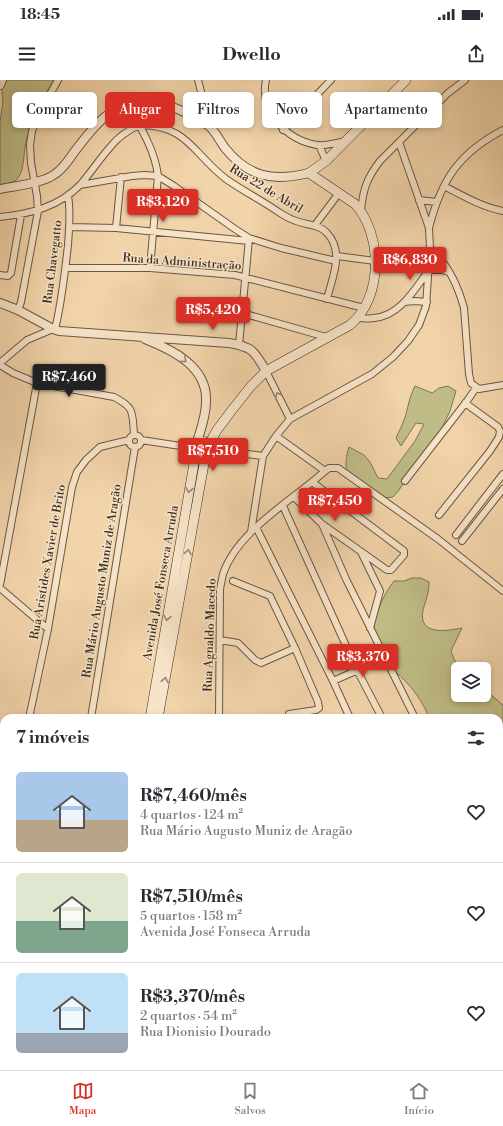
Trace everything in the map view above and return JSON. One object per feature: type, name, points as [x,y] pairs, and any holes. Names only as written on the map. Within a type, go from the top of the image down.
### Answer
[{"type":"main road","points":[[202,447],[251,386],[266,371],[326,336],[350,324],[358,318],[364,308],[371,290],[375,261],[375,247],[372,236],[361,211],[356,204],[309,173],[326,161],[406,80]]},
{"type":"main road","name":"Avenida José Fonseca Arruda","points":[[151,714],[202,447]]},
{"type":"main road","name":"Avenida José Fonseca Arruda","points":[[159,714],[202,447]]},
{"type":"street","points":[[0,85],[2,80]]},
{"type":"street","points":[[18,310],[21,302],[38,211],[31,163],[30,144],[32,131],[38,116],[58,80]]},
{"type":"street","points":[[198,80],[201,92]]},
{"type":"street","points":[[266,80],[265,98],[273,117],[283,130],[292,136],[318,145],[331,144],[347,140]]},
{"type":"street","points":[[283,130],[331,80]]},
{"type":"street","points":[[361,211],[362,195],[366,182],[380,161],[448,93],[465,80]]},
{"type":"street","points":[[0,189],[46,179],[54,175],[63,167],[96,125],[105,118]]},
{"type":"street","points":[[0,217],[21,215],[38,211],[68,196],[80,185],[112,144],[134,128]]},
{"type":"street","points":[[140,128],[156,163],[158,176],[150,268]]},
{"type":"street","name":"Rua 22 de Abril","points":[[162,128],[172,131],[184,138],[227,180],[264,201],[291,219],[315,226],[327,232],[332,240],[337,258]]},
{"type":"street","points":[[211,128],[233,158],[252,172],[275,178],[294,177],[309,173]]},
{"type":"street","points":[[429,228],[437,202],[444,186],[450,174],[461,159],[487,138],[503,130]]},
{"type":"street","points":[[251,532],[263,456],[276,436],[290,419],[372,374],[393,357],[408,341],[418,325],[426,306],[430,248],[429,228],[399,142]]},
{"type":"street","points":[[318,145],[326,161]]},
{"type":"street","points":[[80,185],[121,177],[144,175],[158,176],[249,240]]},
{"type":"street","points":[[116,228],[121,177]]},
{"type":"street","points":[[444,186],[493,210],[503,211]]},
{"type":"street","points":[[315,226],[339,193]]},
{"type":"street","name":"Rua Chavegatto","points":[[53,329],[56,325],[58,317],[66,268],[70,227],[68,196]]},
{"type":"street","points":[[419,200],[437,202]]},
{"type":"street","points":[[0,275],[8,276],[11,273],[21,215]]},
{"type":"street","points":[[70,227],[116,228],[249,240],[281,248],[337,258],[375,261]]},
{"type":"street","points":[[239,345],[249,240]]},
{"type":"street","points":[[430,248],[444,263],[455,284],[464,308],[471,383],[479,389],[503,385]]},
{"type":"street","points":[[327,299],[337,258]]},
{"type":"street","name":"Rua da Administração","points":[[66,268],[150,268],[245,277],[364,308]]},
{"type":"street","points":[[429,270],[442,270],[449,272]]},
{"type":"street","points":[[358,318],[374,318],[384,316],[405,302],[429,270]]},
{"type":"street","points":[[405,302],[427,302]]},
{"type":"street","points":[[0,303],[18,310],[59,331],[229,343],[250,349],[256,354],[266,371],[290,419]]},
{"type":"street","points":[[242,313],[326,336]]},
{"type":"street","points":[[53,329],[27,340],[0,364],[13,373],[36,383],[114,397],[125,402],[130,406],[132,412],[134,434]]},
{"type":"street","points":[[137,336],[181,356],[190,364],[202,381],[206,391],[202,447]]},
{"type":"street","points":[[168,349],[169,342],[172,338]]},
{"type":"street","points":[[36,383],[0,587],[48,629]]},
{"type":"street","points":[[405,481],[476,388]]},
{"type":"street","points":[[439,515],[490,451],[499,437],[500,431],[498,427],[465,403]]},
{"type":"street","points":[[134,434],[138,435],[141,440]]},
{"type":"street","points":[[134,434],[130,436],[129,440],[131,446],[139,446],[141,440]]},
{"type":"street","points":[[276,436],[324,471],[329,468],[338,468],[438,539],[503,591]]},
{"type":"street","name":"Rua Aristides Xavier de Brito","points":[[30,714],[48,629],[72,487],[77,472],[86,460],[100,447],[129,440]]},
{"type":"street","points":[[141,440],[263,456]]},
{"type":"street","name":"Rua Mário Augusto Muniz de Aragão","points":[[92,714],[135,447]]},
{"type":"street","name":"Rua Agnaldo Macedo","points":[[220,714],[220,589],[223,574],[240,544],[251,532],[324,471]]},
{"type":"street","points":[[456,535],[503,474]]},
{"type":"street","points":[[294,497],[322,524],[391,570],[404,555],[404,551],[312,482]]},
{"type":"street","points":[[491,489],[498,494]]},
{"type":"street","points":[[462,541],[503,489]]},
{"type":"street","points":[[483,500],[490,506]]},
{"type":"street","points":[[283,506],[357,670],[380,714]]},
{"type":"street","points":[[322,524],[370,628],[413,714]]},
{"type":"street","points":[[256,527],[348,714]]},
{"type":"street","points":[[359,550],[380,591],[370,628]]},
{"type":"street","points":[[233,581],[270,596],[295,648],[319,705],[316,710],[289,714]]},
{"type":"street","points":[[220,640],[238,643],[255,660],[261,663],[295,648]]},
{"type":"street","points":[[333,681],[385,658]]},
{"type":"shaded area","points":[[1,80],[54,80],[47,92],[12,92],[12,128],[30,128],[26,142],[23,167],[20,175],[14,182],[0,186],[0,122],[3,102]]},
{"type":"shaded area","points":[[415,386],[432,393],[439,388],[448,386],[456,391],[450,411],[441,430],[399,490],[393,497],[384,498],[347,473],[346,463],[348,450],[349,447],[364,455],[370,462],[378,478],[387,479],[415,441],[424,424],[416,423],[401,446],[396,438],[403,423],[411,394]]},
{"type":"shaded area","points":[[421,578],[429,582],[428,593],[423,610],[425,624],[429,628],[435,630],[462,628],[451,651],[456,662],[451,662],[451,702],[491,702],[491,695],[503,705],[503,714],[428,714],[414,691],[385,663],[378,654],[375,644],[375,622],[382,600],[394,581]]}]
